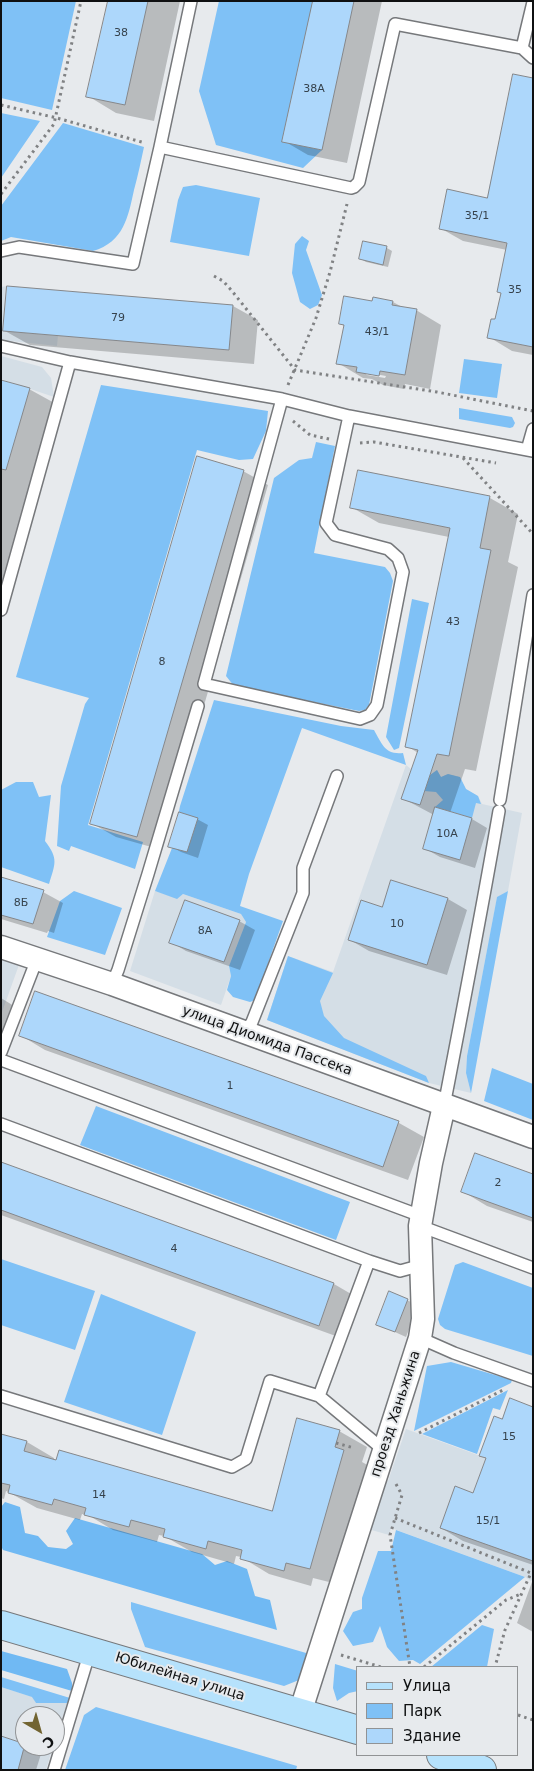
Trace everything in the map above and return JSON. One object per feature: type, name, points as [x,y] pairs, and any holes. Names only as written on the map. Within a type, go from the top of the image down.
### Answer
[{"type":"main road","name":"Юбилейная улица","points":[[1,1626],[356,1729]]},
{"type":"main road","points":[[444,1756],[482,1770]]},
{"type":"street","name":"улица Диомида Пассека","points":[[1,947],[112,984],[533,1137]]},
{"type":"street","name":"проезд Ханьжина","points":[[300,1713],[420,1338],[423,1319],[420,1221],[444,1106]]},
{"type":"lane","points":[[1,251],[19,247],[133,264],[191,1]]},
{"type":"lane","points":[[522,48],[533,2]]},
{"type":"lane","points":[[160,147],[351,188],[359,182],[395,24],[522,48],[533,58]]},
{"type":"lane","points":[[1,346],[70,362],[282,399],[349,416],[530,450],[533,429]]},
{"type":"lane","points":[[1,610],[70,362]]},
{"type":"lane","points":[[282,399],[204,684],[360,719],[370,715],[377,706],[403,572],[398,558],[388,549],[335,535],[326,523],[349,416]]},
{"type":"lane","points":[[444,1106],[475,948],[500,805],[533,595]]},
{"type":"lane","points":[[112,984],[148,874],[198,706]]},
{"type":"lane","points":[[245,1033],[252,1022],[303,893],[303,868],[337,776]]},
{"type":"lane","points":[[1,1052],[37,959]]},
{"type":"lane","points":[[1,1060],[420,1221],[533,1268]]},
{"type":"lane","points":[[1,1124],[369,1261],[400,1271],[422,1265]]},
{"type":"lane","points":[[319,1396],[369,1261]]},
{"type":"lane","points":[[420,1338],[454,1353],[529,1379]]},
{"type":"lane","points":[[1,1396],[232,1467],[246,1459],[270,1381],[319,1396],[385,1451]]},
{"type":"lane","points":[[54,1770],[90,1651]]},
{"type":"path","points":[[1,194],[50,132],[56,118],[81,1]]},
{"type":"path","points":[[1,105],[160,147]]},
{"type":"path","points":[[282,399],[316,318],[330,272],[351,188]]},
{"type":"path","points":[[214,276],[223,281],[232,291],[295,370],[437,392],[533,411]]},
{"type":"path","points":[[463,458],[533,534]]},
{"type":"path","points":[[419,1433],[529,1379]]},
{"type":"path","points":[[398,1479],[396,1484],[402,1496],[390,1535],[410,1666]]},
{"type":"path","points":[[395,1518],[532,1573],[505,1630],[496,1666]]},
{"type":"path","points":[[425,1666],[506,1600],[521,1594]]},
{"type":"path","points":[[337,1653],[378,1666]]},
{"type":"path","points":[[519,1715],[533,1720]]},
{"type":"shaded area","points":[[7,286],[4,331],[58,336],[57,346],[1,340],[1,287]]},
{"type":"shaded area","points":[[1,356],[42,367],[51,378],[54,397],[1,379]]},
{"type":"shaded area","points":[[406,765],[411,769],[430,775],[437,770],[441,777],[448,774],[460,777],[466,789],[478,796],[482,804],[522,813],[508,891],[497,898],[467,1056],[466,1073],[471,1093],[429,1083],[267,1020],[288,956],[333,972]]},
{"type":"shaded area","points":[[155,891],[177,898],[183,894],[241,914],[246,922],[229,966],[231,976],[221,1005],[130,971]]},
{"type":"shaded area","points":[[1,956],[20,962],[1,1015]]},
{"type":"shaded area","points":[[406,1429],[486,1458],[473,1493],[533,1514],[533,1578],[531,1581],[525,1577],[391,1528],[389,1535],[368,1529],[383,1480],[388,1481]]},
{"type":"shaded area","points":[[5,1502],[20,1507],[25,1533],[38,1536],[48,1547],[66,1549],[73,1544],[66,1531],[75,1518],[202,1554],[215,1565],[227,1561],[247,1569],[255,1596],[270,1600],[277,1630],[3,1550],[1,1546],[1,1507]]},
{"type":"shaded area","points":[[1,1651],[67,1669],[72,1683],[72,1691],[1,1670]]},
{"type":"shaded area","points":[[1,1687],[33,1697],[36,1703],[67,1703],[65,1709],[65,1706],[15,1706],[15,1756],[50,1756],[46,1770],[1,1770]]},
{"type":"green space","points":[[1,1],[76,1],[52,110],[1,98]]},
{"type":"green space","points":[[219,1],[313,1],[282,141],[322,150],[303,168],[216,145],[199,91]]},
{"type":"green space","points":[[1,113],[40,121],[1,178]]},
{"type":"green space","points":[[63,123],[144,147],[127,219],[123,227],[112,241],[93,251],[11,237],[1,241],[1,206]]},
{"type":"green space","points":[[196,185],[260,198],[249,256],[170,242],[178,200],[183,187]]},
{"type":"green space","points":[[302,236],[309,241],[306,250],[322,295],[318,305],[310,309],[300,302],[292,273],[295,244]]},
{"type":"green space","points":[[464,359],[502,364],[497,398],[459,393]]},
{"type":"green space","points":[[101,385],[268,411],[266,431],[253,459],[239,460],[197,450],[88,825],[143,842],[135,869],[71,846],[69,851],[57,846],[61,786],[85,704],[89,698],[16,677]]},
{"type":"green space","points":[[459,408],[512,417],[515,423],[510,428],[459,419]]},
{"type":"green space","points":[[316,442],[335,446],[314,553],[385,567],[393,581],[369,705],[365,710],[359,711],[234,686],[226,676],[274,478],[299,460],[312,458]]},
{"type":"green space","points":[[412,599],[429,603],[399,748],[394,750],[386,737]]},
{"type":"green space","points":[[214,700],[341,726],[374,730],[385,748],[392,752],[403,753],[406,765],[302,728],[249,874],[240,906],[283,921],[255,1000],[250,1002],[233,997],[227,990],[231,976],[229,966],[246,922],[241,914],[183,894],[177,899],[155,891],[172,848],[180,806]]},
{"type":"green space","points":[[437,770],[441,777],[448,774],[460,777],[466,789],[478,796],[481,804],[476,803],[472,818],[435,807],[443,800],[436,792],[424,791],[430,775]]},
{"type":"green space","points":[[16,782],[33,782],[39,797],[51,795],[45,841],[54,857],[53,871],[49,884],[1,867],[1,790]]},
{"type":"green space","points":[[74,891],[122,908],[105,955],[47,937],[60,901]]},
{"type":"green space","points":[[508,891],[471,1093],[466,1073],[467,1056],[497,897]]},
{"type":"green space","points":[[288,956],[333,973],[320,1001],[324,1016],[344,1038],[426,1076],[429,1083],[267,1020]]},
{"type":"green space","points":[[492,1068],[533,1084],[533,1120],[484,1101]]},
{"type":"green space","points":[[96,1106],[350,1202],[336,1240],[80,1145]]},
{"type":"green space","points":[[1,1259],[95,1291],[75,1350],[1,1325]]},
{"type":"green space","points":[[463,1262],[533,1288],[533,1356],[445,1329],[440,1325],[438,1319],[455,1265]]},
{"type":"green space","points":[[101,1294],[196,1332],[162,1435],[64,1402]]},
{"type":"green space","points":[[451,1362],[512,1380],[511,1383],[414,1431],[427,1366]]},
{"type":"green space","points":[[508,1390],[500,1410],[493,1408],[477,1454],[422,1434]]},
{"type":"green space","points":[[396,1530],[525,1577],[420,1664],[413,1660],[399,1661],[387,1647],[380,1626],[373,1642],[353,1646],[343,1631],[353,1612],[362,1609],[362,1598],[378,1551],[391,1551]]},
{"type":"green space","points":[[131,1602],[313,1655],[299,1680],[284,1686],[145,1647],[131,1609]]},
{"type":"green space","points":[[482,1625],[494,1629],[487,1666],[432,1666]]},
{"type":"green space","points":[[335,1664],[356,1670],[356,1691],[349,1693],[337,1701],[333,1688]]},
{"type":"green space","points":[[1,1677],[70,1698],[67,1703],[36,1703],[32,1697],[1,1687]]},
{"type":"green space","points":[[96,1707],[297,1766],[296,1770],[65,1770],[84,1715]]},
{"type":"building","points":[[108,1],[148,1],[125,105],[86,97]]},
{"type":"building","points":[[313,1],[354,1],[322,150],[282,142]]},
{"type":"building","points":[[513,74],[533,78],[533,347],[487,338],[491,319],[495,319],[501,293],[497,292],[507,243],[439,229],[447,189],[487,198]]},
{"type":"building","points":[[363,241],[387,246],[383,265],[359,259]]},
{"type":"building","points":[[7,286],[233,305],[229,350],[3,331]]},
{"type":"building","points":[[344,296],[372,301],[373,297],[393,301],[392,305],[417,309],[405,375],[380,371],[379,376],[356,372],[357,367],[336,364],[344,325],[339,324]]},
{"type":"building","points":[[1,380],[30,388],[6,470],[1,469]]},
{"type":"building","points":[[197,456],[244,470],[137,837],[90,824]]},
{"type":"building","points":[[358,470],[490,496],[480,548],[491,550],[449,756],[437,754],[420,805],[401,799],[418,750],[405,747],[450,528],[350,508]]},
{"type":"building","points":[[435,807],[472,818],[460,860],[423,849]]},
{"type":"building","points":[[179,812],[198,818],[187,852],[168,847]]},
{"type":"building","points":[[1,877],[44,890],[33,924],[1,915]]},
{"type":"building","points":[[391,880],[448,898],[427,965],[348,940],[361,900],[382,907]]},
{"type":"building","points":[[185,900],[240,920],[224,962],[169,943]]},
{"type":"building","points":[[35,991],[399,1121],[383,1167],[19,1036]]},
{"type":"building","points":[[475,1153],[533,1174],[533,1218],[461,1192]]},
{"type":"building","points":[[1,1162],[334,1283],[319,1326],[1,1210]]},
{"type":"building","points":[[389,1291],[408,1299],[395,1332],[376,1325]]},
{"type":"building","points":[[510,1398],[533,1407],[533,1561],[440,1528],[455,1486],[473,1493],[486,1458],[479,1456],[494,1416],[502,1419]]},
{"type":"building","points":[[297,1418],[340,1430],[335,1447],[344,1450],[310,1569],[286,1563],[284,1571],[240,1559],[242,1550],[208,1541],[206,1549],[163,1537],[165,1529],[131,1520],[129,1527],[84,1515],[86,1508],[54,1499],[52,1505],[8,1493],[10,1485],[1,1483],[1,1434],[27,1441],[24,1451],[56,1460],[59,1450],[272,1511]]},
{"type":"building","points":[[1,1736],[15,1741],[15,1756],[22,1756],[18,1770],[1,1770]]}]
